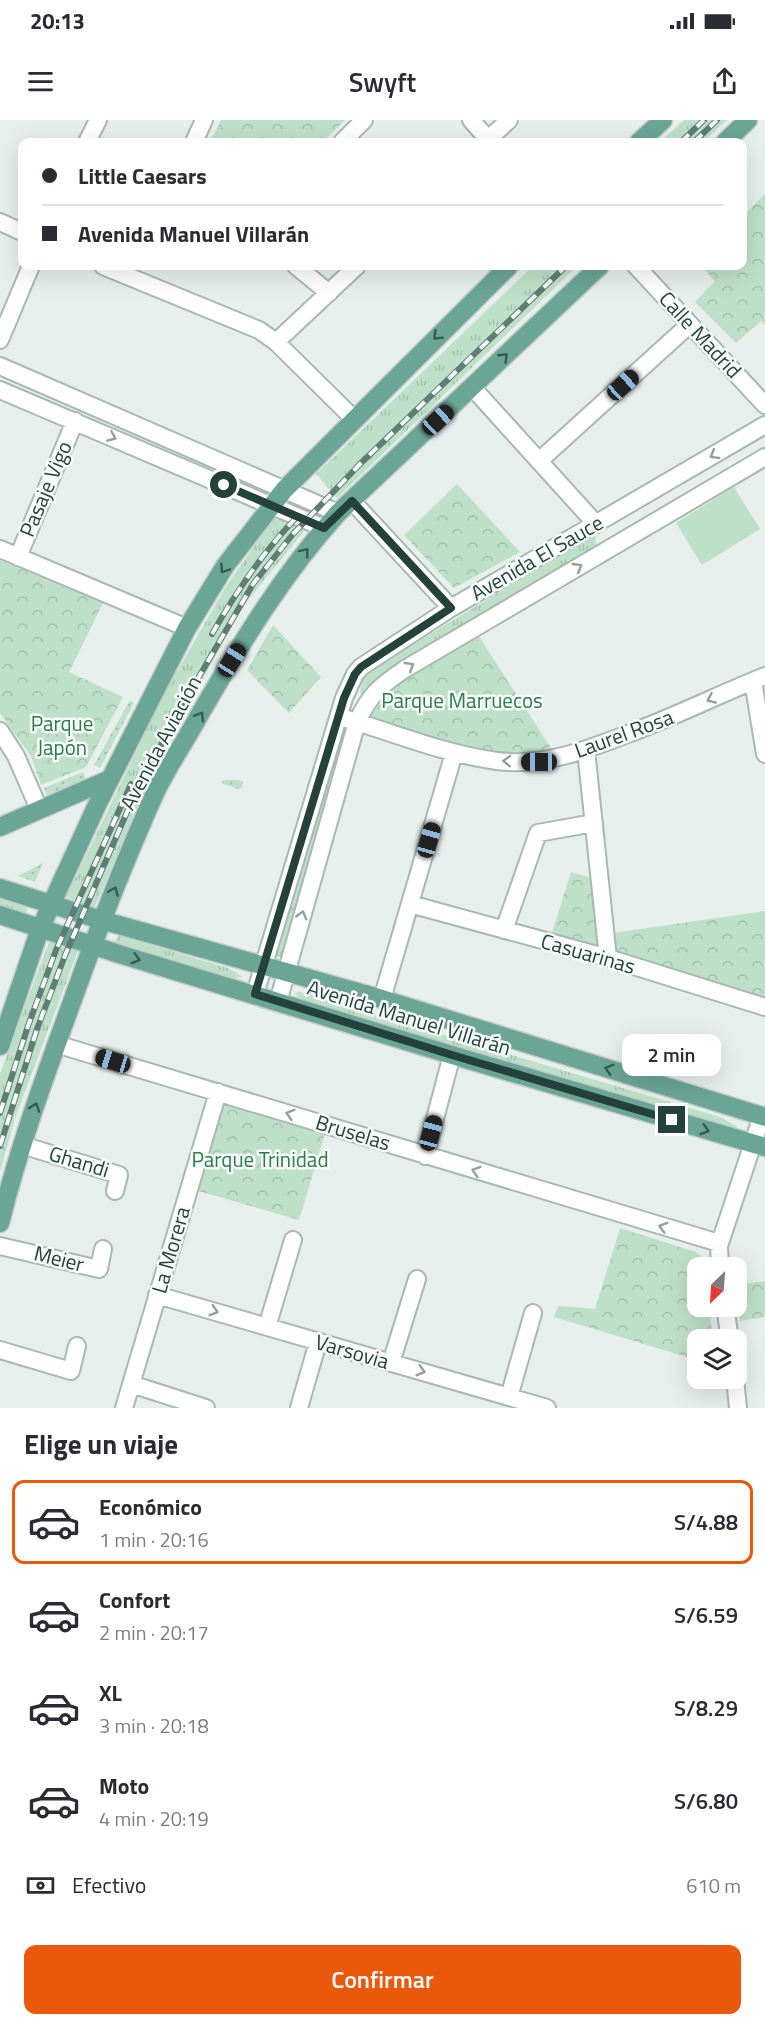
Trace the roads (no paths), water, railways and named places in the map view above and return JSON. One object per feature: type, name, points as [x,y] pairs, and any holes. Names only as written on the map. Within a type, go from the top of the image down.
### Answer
[{"type":"main road","points":[[643,138],[663,120]]},
{"type":"main road","points":[[729,138],[748,120]]},
{"type":"main road","name":"Avenida Aviación","points":[[0,1046],[40,929],[110,778],[187,628],[225,566],[284,489],[498,270]]},
{"type":"main road","name":"Avenida Aviación","points":[[0,1223],[22,1145],[101,920],[160,784],[266,604],[324,528],[596,270]]},
{"type":"main road","points":[[0,827],[110,778]]},
{"type":"main road","name":"Avenida Manuel Villarán","points":[[0,888],[101,920],[382,999],[763,1117]]},
{"type":"main road","name":"Avenida Manuel Villarán","points":[[0,915],[452,1055],[759,1146]]},
{"type":"street","points":[[89,138],[98,120]]},
{"type":"street","points":[[196,138],[204,120]]},
{"type":"street","points":[[346,138],[364,120]]},
{"type":"street","points":[[471,120],[485,138]]},
{"type":"street","points":[[490,138],[509,120]]},
{"type":"street","points":[[0,222],[18,230]]},
{"type":"street","points":[[0,340],[29,270]]},
{"type":"street","points":[[301,270],[329,293]]},
{"type":"street","points":[[276,342],[353,270]]},
{"type":"street","name":"Calle Madrid","points":[[640,270],[765,405]]},
{"type":"street","points":[[136,272],[259,330],[276,342],[354,419]]},
{"type":"street","points":[[539,461],[690,324]]},
{"type":"street","points":[[0,366],[284,489],[345,507],[451,608]]},
{"type":"street","points":[[472,387],[596,524]]},
{"type":"street","points":[[0,390],[324,528]]},
{"type":"street","name":"Pasaje Vigo","points":[[18,557],[75,421]]},
{"type":"street","name":"Avenida El Sauce","points":[[255,994],[338,717],[349,686],[361,667],[451,608],[765,425]]},
{"type":"street","name":"Avenida El Sauce","points":[[278,1002],[357,722],[366,702],[383,684],[405,669],[765,457]]},
{"type":"street","points":[[0,549],[187,628]]},
{"type":"street","points":[[759,678],[765,754]]},
{"type":"street","name":"Laurel Rosa","points":[[338,717],[454,753],[498,761],[539,762],[586,750],[661,721],[759,678]]},
{"type":"street","points":[[0,731],[16,756],[39,809]]},
{"type":"street","points":[[586,750],[608,958]]},
{"type":"street","points":[[382,999],[454,753]]},
{"type":"street","points":[[504,930],[537,833],[594,823]]},
{"type":"street","name":"Casuarinas","points":[[410,904],[608,958],[765,1007]]},
{"type":"street","name":"Bruselas","points":[[56,1044],[720,1243]]},
{"type":"street","points":[[425,1156],[452,1055]]},
{"type":"street","name":"La Morera","points":[[124,1408],[218,1092]]},
{"type":"street","points":[[720,1257],[720,1243],[759,1146],[763,1117]]},
{"type":"street","name":"Ghandi","points":[[22,1145],[119,1175],[115,1191]]},
{"type":"street","points":[[267,1327],[293,1240]]},
{"type":"street","name":"Meier","points":[[0,1246],[99,1269],[104,1249]]},
{"type":"street","points":[[391,1363],[417,1279]]},
{"type":"street","name":"Varsovia","points":[[157,1295],[547,1408]]},
{"type":"street","points":[[509,1397],[533,1313]]},
{"type":"street","points":[[299,1408],[318,1342]]},
{"type":"street","points":[[0,1350],[70,1371],[77,1346]]},
{"type":"street","points":[[131,1384],[206,1408]]},
{"type":"street","points":[[736,1389],[738,1408]]},
{"type":"railway","points":[[685,138],[704,120]]},
{"type":"railway","points":[[698,138],[717,120]]},
{"type":"railway","points":[[0,1146],[37,1029],[66,953],[134,796],[179,711],[253,584],[293,534],[360,464],[562,270]]},
{"type":"railway","points":[[212,634],[251,573],[296,518]]},
{"type":"railway","points":[[0,1113],[56,950],[131,784]]},
{"type":"park label","name":"Parque Marruecos","points":[[462,701]]},
{"type":"park label","name":"Parque Japón","points":[[62,736]]},
{"type":"park label","name":"Parque Trinidad","points":[[260,1160]]}]
